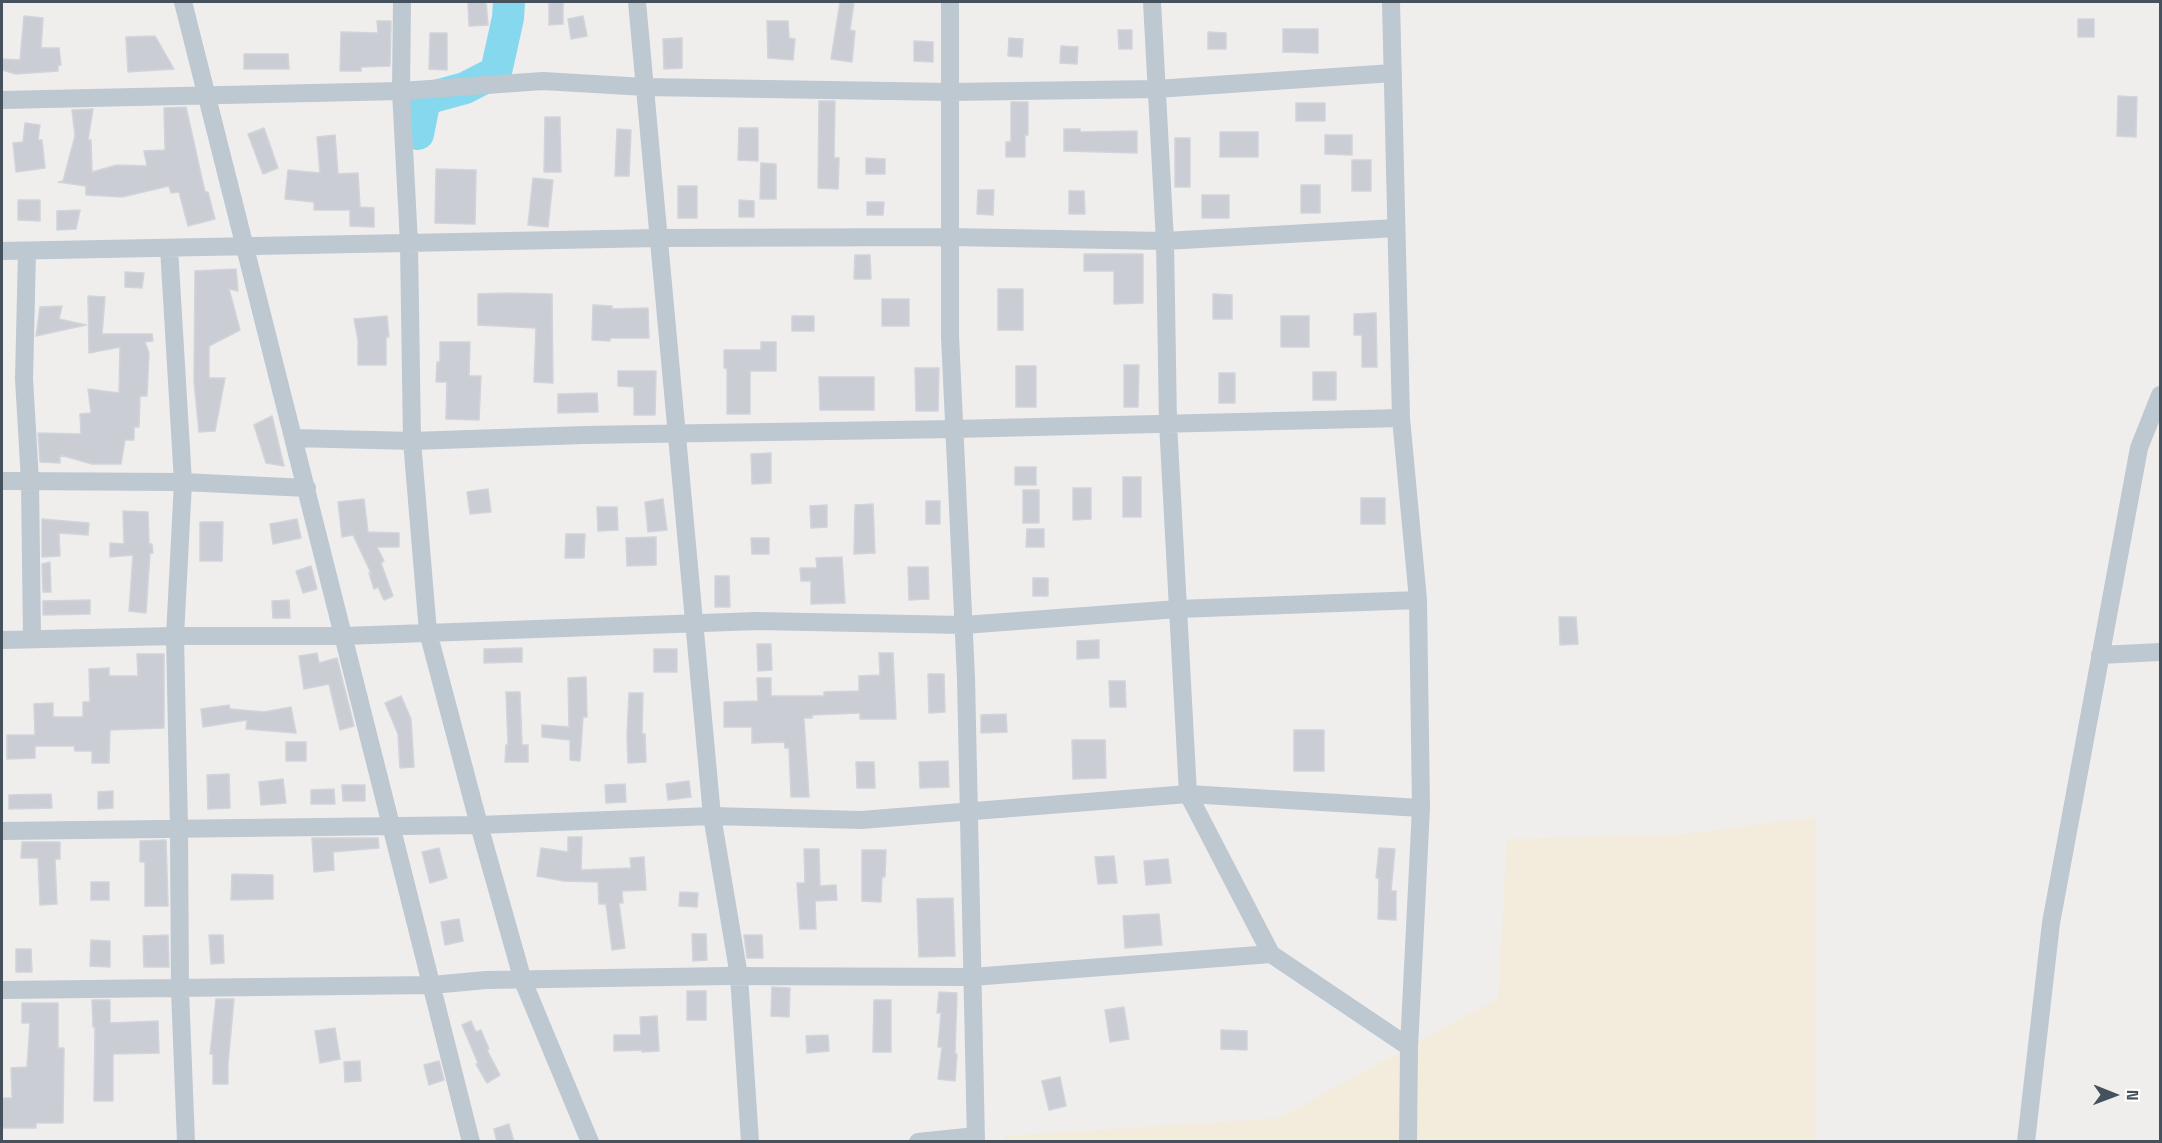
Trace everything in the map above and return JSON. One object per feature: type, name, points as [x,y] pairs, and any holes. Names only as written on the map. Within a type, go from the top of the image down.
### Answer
[{"type":"street","points":[[183,2],[471,1142]]},
{"type":"street","points":[[402,2],[401,91],[409,243],[412,441],[428,632],[523,981],[590,1142]]},
{"type":"street","points":[[637,2],[712,816],[739,976],[750,1142]]},
{"type":"street","points":[[918,1142],[976,1139],[964,625],[950,336],[950,2]]},
{"type":"street","points":[[1152,2],[1165,241],[1168,423],[1188,794],[1271,954],[1408,1047]]},
{"type":"street","points":[[1391,2],[1401,418],[1418,600],[1421,808],[1408,1047],[1408,1142]]},
{"type":"street","points":[[2,100],[401,91],[543,81],[645,87],[950,92],[1156,89],[1393,73]]},
{"type":"street","points":[[2,251],[658,238],[950,237],[1165,241],[1396,228]]},
{"type":"street","points":[[169,248],[183,482],[175,636],[180,990],[186,1142]]},
{"type":"street","points":[[27,251],[24,379],[30,481],[32,638]]},
{"type":"street","points":[[2026,1142],[2051,923],[2139,448],[2160,394]]},
{"type":"street","points":[[294,438],[412,441],[584,435],[677,435],[1401,418]]},
{"type":"street","points":[[2,481],[183,482],[307,488]]},
{"type":"street","points":[[2,640],[175,636],[344,636],[757,621],[964,625],[1178,609],[1418,600]]},
{"type":"street","points":[[2100,655],[2160,652]]},
{"type":"street","points":[[2,831],[479,825],[712,816],[861,820],[1188,794],[1421,808]]},
{"type":"street","points":[[2,990],[180,990],[432,985],[486,980],[739,976],[972,977],[1271,954]]},
{"type":"sand","points":[[1816,817],[1816,1141],[1005,1142],[1005,1136],[1279,1118],[1498,998],[1507,839],[1684,834]]},
{"type":"building","points":[[468,2],[486,2],[488,25],[469,26]]},
{"type":"building","points":[[563,2],[563,24],[549,25],[549,3]]},
{"type":"building","points":[[840,2],[854,2],[850,30],[855,31],[852,62],[831,59]]},
{"type":"building","points":[[24,16],[43,18],[41,48],[59,48],[61,65],[58,65],[58,71],[16,74],[2,70],[2,59],[20,60]]},
{"type":"building","points":[[583,16],[587,36],[571,39],[568,19]]},
{"type":"building","points":[[2078,19],[2094,19],[2094,37],[2078,37]]},
{"type":"building","points":[[377,21],[391,21],[390,66],[361,67],[361,71],[340,71],[341,32],[378,33]]},
{"type":"building","points":[[767,21],[788,21],[789,38],[795,39],[793,60],[768,58]]},
{"type":"building","points":[[1283,29],[1318,29],[1318,53],[1283,52]]},
{"type":"building","points":[[1118,30],[1132,30],[1132,49],[1119,49]]},
{"type":"building","points":[[1208,32],[1226,33],[1226,49],[1208,49]]},
{"type":"building","points":[[430,33],[447,33],[447,70],[429,69]]},
{"type":"building","points":[[155,36],[174,69],[128,72],[126,37]]},
{"type":"building","points":[[682,38],[682,68],[664,69],[663,39]]},
{"type":"building","points":[[1009,38],[1023,39],[1022,57],[1008,56]]},
{"type":"building","points":[[914,41],[933,42],[933,62],[914,61]]},
{"type":"building","points":[[1061,46],[1078,47],[1077,64],[1060,63]]},
{"type":"building","points":[[244,54],[288,54],[289,69],[244,69]]},
{"type":"building","points":[[2118,96],[2137,97],[2136,137],[2117,136]]},
{"type":"building","points":[[819,101],[835,101],[834,158],[839,158],[838,189],[818,188]]},
{"type":"building","points":[[1011,102],[1028,102],[1025,157],[1006,157],[1006,142],[1011,142]]},
{"type":"building","points":[[1296,103],[1325,103],[1325,121],[1296,121]]},
{"type":"building","points":[[186,107],[205,192],[208,192],[215,219],[188,226],[179,192],[171,193],[169,186],[122,197],[86,195],[86,186],[58,182],[63,181],[75,136],[72,110],[93,109],[88,140],[91,140],[92,172],[117,165],[147,166],[144,151],[165,150],[164,108]]},
{"type":"building","points":[[545,117],[560,117],[561,172],[544,172]]},
{"type":"building","points":[[25,123],[40,125],[38,140],[42,140],[45,168],[16,172],[13,143],[23,142]]},
{"type":"building","points":[[264,128],[278,168],[263,174],[248,134]]},
{"type":"building","points":[[739,128],[758,128],[758,161],[738,160]]},
{"type":"building","points":[[617,129],[631,130],[629,176],[615,176]]},
{"type":"building","points":[[1064,129],[1080,129],[1080,132],[1137,131],[1137,153],[1064,151]]},
{"type":"building","points":[[1220,132],[1258,132],[1258,157],[1220,157]]},
{"type":"building","points":[[335,135],[338,174],[358,173],[360,207],[374,208],[374,227],[350,226],[350,210],[314,210],[314,202],[285,199],[288,170],[320,173],[317,137]]},
{"type":"building","points":[[1325,135],[1352,135],[1352,155],[1325,154]]},
{"type":"building","points":[[1175,138],[1190,138],[1190,187],[1175,187]]},
{"type":"building","points":[[866,158],[885,159],[885,174],[866,174]]},
{"type":"building","points":[[1352,160],[1371,160],[1371,191],[1352,191]]},
{"type":"building","points":[[761,163],[776,164],[776,199],[760,199]]},
{"type":"building","points":[[436,169],[476,170],[475,224],[435,223]]},
{"type":"building","points":[[533,178],[553,180],[548,227],[528,225]]},
{"type":"building","points":[[1301,185],[1320,185],[1320,213],[1301,213]]},
{"type":"building","points":[[678,186],[697,186],[697,218],[678,218]]},
{"type":"building","points":[[978,190],[994,190],[993,215],[977,214]]},
{"type":"building","points":[[1069,191],[1084,191],[1085,214],[1069,214]]},
{"type":"building","points":[[1202,195],[1229,195],[1229,218],[1202,218]]},
{"type":"building","points":[[18,200],[40,200],[40,221],[18,220]]},
{"type":"building","points":[[739,200],[754,201],[754,217],[739,217]]},
{"type":"building","points":[[867,202],[884,202],[883,215],[867,215]]},
{"type":"building","points":[[80,210],[76,229],[57,230],[57,211]]},
{"type":"building","points":[[1084,254],[1143,254],[1143,303],[1114,304],[1114,271],[1084,271]]},
{"type":"building","points":[[855,255],[870,255],[871,279],[854,279]]},
{"type":"building","points":[[236,269],[238,291],[229,289],[240,330],[209,346],[209,378],[225,378],[215,431],[199,432],[194,381],[195,271]]},
{"type":"building","points":[[125,272],[144,273],[142,288],[125,287]]},
{"type":"building","points":[[998,289],[1023,289],[1023,330],[998,330]]},
{"type":"building","points":[[478,294],[552,294],[553,383],[534,382],[536,328],[478,325]]},
{"type":"building","points":[[1213,294],[1232,295],[1232,319],[1213,319]]},
{"type":"building","points":[[88,296],[105,297],[102,334],[152,334],[153,341],[145,342],[149,353],[147,396],[140,396],[139,427],[134,427],[134,440],[125,440],[121,464],[92,464],[60,455],[60,463],[40,462],[38,433],[81,434],[80,414],[91,413],[88,389],[119,393],[120,347],[89,353]]},
{"type":"building","points":[[882,299],[909,299],[909,326],[882,326]]},
{"type":"building","points":[[593,305],[612,306],[612,309],[648,308],[649,338],[592,340]]},
{"type":"building","points":[[62,306],[59,319],[86,325],[36,336],[40,307]]},
{"type":"building","points":[[1376,313],[1377,367],[1362,367],[1362,335],[1354,335],[1354,314]]},
{"type":"building","points":[[387,316],[389,337],[386,337],[386,365],[358,365],[358,340],[354,319]]},
{"type":"building","points":[[792,316],[814,316],[814,331],[792,331]]},
{"type":"building","points":[[1281,316],[1309,316],[1309,347],[1281,347]]},
{"type":"building","points":[[440,342],[470,342],[469,376],[481,376],[479,420],[446,419],[447,382],[436,382],[437,362],[440,362]]},
{"type":"building","points":[[761,342],[776,342],[776,371],[750,371],[750,414],[727,414],[727,368],[724,368],[724,350],[761,350]]},
{"type":"building","points":[[1124,365],[1139,365],[1138,407],[1124,407]]},
{"type":"building","points":[[1016,366],[1036,366],[1036,407],[1016,407]]},
{"type":"building","points":[[915,368],[939,368],[938,411],[916,411]]},
{"type":"building","points":[[618,371],[656,371],[655,415],[634,415],[634,387],[618,386]]},
{"type":"building","points":[[1313,372],[1336,372],[1336,400],[1313,400]]},
{"type":"building","points":[[1219,373],[1235,373],[1235,403],[1219,403]]},
{"type":"building","points":[[819,377],[874,377],[874,410],[820,410]]},
{"type":"building","points":[[597,393],[598,412],[558,413],[558,394]]},
{"type":"building","points":[[272,416],[284,466],[266,463],[254,425]]},
{"type":"building","points":[[771,453],[771,483],[752,484],[751,454]]},
{"type":"building","points":[[1015,467],[1036,467],[1036,485],[1015,485]]},
{"type":"building","points":[[1123,477],[1141,477],[1141,517],[1123,517]]},
{"type":"building","points":[[1073,488],[1091,488],[1091,519],[1073,520]]},
{"type":"building","points":[[488,489],[491,512],[470,514],[467,492]]},
{"type":"building","points":[[1023,490],[1039,490],[1039,523],[1023,523]]},
{"type":"building","points":[[1361,498],[1385,498],[1385,524],[1361,524]]},
{"type":"building","points":[[364,499],[368,532],[399,533],[399,547],[377,547],[384,561],[381,563],[393,596],[384,600],[378,587],[374,589],[369,573],[371,573],[353,535],[342,537],[338,502]]},
{"type":"building","points":[[663,499],[667,530],[648,532],[645,502]]},
{"type":"building","points":[[926,501],[940,501],[940,524],[926,524]]},
{"type":"building","points":[[873,504],[875,553],[854,554],[855,505]]},
{"type":"building","points":[[827,505],[827,527],[811,528],[810,506]]},
{"type":"building","points":[[597,507],[617,507],[618,530],[598,531]]},
{"type":"building","points":[[123,511],[148,512],[149,544],[152,544],[153,553],[150,553],[146,613],[129,611],[133,555],[110,557],[110,543],[124,544]]},
{"type":"building","points":[[42,519],[89,523],[88,535],[59,533],[60,556],[42,557]]},
{"type":"building","points":[[297,519],[301,538],[273,544],[270,524]]},
{"type":"building","points":[[200,522],[223,522],[222,561],[200,561]]},
{"type":"building","points":[[1027,529],[1044,529],[1044,547],[1026,547]]},
{"type":"building","points":[[566,534],[585,534],[584,558],[565,558]]},
{"type":"building","points":[[656,537],[656,565],[627,566],[626,538]]},
{"type":"building","points":[[751,538],[769,538],[769,554],[752,554]]},
{"type":"building","points":[[842,557],[845,603],[811,604],[811,581],[801,581],[800,568],[817,568],[816,558]]},
{"type":"building","points":[[50,562],[51,592],[43,592],[42,564]]},
{"type":"building","points":[[311,566],[317,589],[303,593],[296,571]]},
{"type":"building","points":[[908,567],[928,567],[929,599],[909,600]]},
{"type":"building","points":[[715,576],[729,576],[730,607],[715,607]]},
{"type":"building","points":[[1033,578],[1048,578],[1048,596],[1033,596]]},
{"type":"building","points":[[90,600],[90,614],[43,615],[43,601]]},
{"type":"building","points":[[289,600],[290,618],[273,618],[272,601]]},
{"type":"building","points":[[1559,617],[1576,617],[1578,644],[1560,645]]},
{"type":"building","points":[[1099,640],[1099,658],[1077,659],[1077,641]]},
{"type":"building","points":[[757,644],[771,644],[772,670],[758,671]]},
{"type":"building","points":[[522,648],[522,662],[484,663],[484,649]]},
{"type":"building","points":[[654,649],[677,649],[677,672],[654,672]]},
{"type":"building","points":[[317,653],[319,663],[337,658],[354,726],[340,730],[329,684],[304,689],[299,656]]},
{"type":"building","points":[[879,653],[893,653],[896,719],[860,719],[860,713],[812,715],[812,718],[804,718],[809,797],[791,797],[789,748],[785,748],[784,742],[752,743],[752,727],[724,727],[724,702],[758,701],[757,678],[771,678],[771,696],[824,696],[824,692],[859,691],[859,676],[880,675]]},
{"type":"building","points":[[137,654],[164,654],[164,728],[110,730],[109,763],[92,763],[92,751],[75,751],[74,746],[35,746],[35,758],[7,759],[7,735],[35,735],[34,704],[53,703],[53,717],[83,717],[83,702],[90,702],[89,669],[109,668],[109,676],[138,676]]},
{"type":"building","points":[[928,674],[944,674],[945,712],[929,713]]},
{"type":"building","points":[[586,677],[587,717],[583,717],[580,761],[570,760],[570,740],[542,737],[542,725],[569,727],[568,678]]},
{"type":"building","points":[[1109,681],[1125,681],[1126,707],[1110,707]]},
{"type":"building","points":[[506,692],[520,692],[522,745],[528,745],[528,762],[505,762],[506,745],[508,745]]},
{"type":"building","points":[[629,693],[643,693],[642,734],[645,734],[646,762],[628,763]]},
{"type":"building","points":[[401,696],[411,719],[414,767],[400,768],[398,734],[385,703]]},
{"type":"building","points":[[229,705],[230,709],[264,712],[291,707],[296,733],[246,729],[247,720],[203,727],[201,709]]},
{"type":"building","points":[[1006,714],[1007,732],[981,733],[981,715]]},
{"type":"building","points":[[1294,730],[1324,730],[1324,771],[1294,771]]},
{"type":"building","points":[[1072,740],[1105,740],[1106,778],[1073,779]]},
{"type":"building","points":[[286,742],[306,742],[306,761],[286,761]]},
{"type":"building","points":[[948,761],[949,787],[920,788],[919,762]]},
{"type":"building","points":[[856,762],[874,762],[875,788],[857,788]]},
{"type":"building","points":[[229,774],[230,808],[208,809],[207,775]]},
{"type":"building","points":[[283,779],[286,803],[261,805],[259,782]]},
{"type":"building","points":[[689,781],[691,797],[668,800],[666,784]]},
{"type":"building","points":[[625,784],[626,802],[606,803],[605,785]]},
{"type":"building","points":[[342,785],[365,785],[365,801],[343,801]]},
{"type":"building","points":[[334,789],[335,804],[311,804],[311,790]]},
{"type":"building","points":[[113,791],[113,808],[98,809],[98,792]]},
{"type":"building","points":[[51,794],[52,808],[9,809],[9,795]]},
{"type":"building","points":[[568,837],[582,837],[581,870],[631,868],[630,858],[644,857],[646,890],[622,891],[623,903],[619,903],[625,948],[612,950],[606,904],[599,904],[598,882],[564,881],[537,876],[541,848],[568,852]]},
{"type":"building","points":[[312,838],[378,838],[379,848],[333,852],[334,870],[314,872]]},
{"type":"building","points":[[166,840],[168,906],[145,906],[145,862],[140,862],[140,841]]},
{"type":"building","points":[[22,842],[60,842],[60,859],[55,859],[57,904],[40,905],[38,858],[21,858]]},
{"type":"building","points":[[439,848],[447,878],[430,883],[422,852]]},
{"type":"building","points":[[1379,848],[1395,849],[1391,891],[1396,891],[1396,920],[1378,919],[1379,878],[1376,878]]},
{"type":"building","points":[[804,849],[819,849],[820,886],[836,885],[837,900],[815,901],[816,929],[800,929],[797,883],[805,883]]},
{"type":"building","points":[[862,850],[886,850],[881,902],[862,901]]},
{"type":"building","points":[[1114,856],[1117,883],[1098,884],[1095,857]]},
{"type":"building","points":[[1168,859],[1171,883],[1146,885],[1144,861]]},
{"type":"building","points":[[232,874],[273,875],[273,899],[231,900]]},
{"type":"building","points":[[91,882],[109,882],[109,900],[91,900]]},
{"type":"building","points":[[680,892],[698,893],[697,907],[679,906]]},
{"type":"building","points":[[953,898],[955,956],[919,957],[917,899]]},
{"type":"building","points":[[1159,914],[1162,945],[1125,948],[1123,916]]},
{"type":"building","points":[[459,919],[463,941],[445,945],[441,922]]},
{"type":"building","points":[[692,934],[706,934],[707,960],[693,961]]},
{"type":"building","points":[[168,935],[169,967],[144,967],[143,936]]},
{"type":"building","points":[[209,935],[223,935],[224,963],[211,964]]},
{"type":"building","points":[[744,935],[762,935],[763,958],[747,958]]},
{"type":"building","points":[[91,940],[110,941],[110,967],[90,966]]},
{"type":"building","points":[[16,949],[31,949],[32,972],[16,972]]},
{"type":"building","points":[[772,987],[790,988],[789,1017],[771,1016]]},
{"type":"building","points":[[687,991],[706,991],[706,1020],[687,1020]]},
{"type":"building","points":[[939,992],[957,993],[955,1081],[938,1079],[942,1047],[938,1047],[941,1013],[937,1013]]},
{"type":"building","points":[[216,999],[234,999],[228,1084],[213,1084],[213,1054],[210,1054]]},
{"type":"building","points":[[92,1000],[110,1000],[110,1023],[158,1021],[159,1053],[113,1054],[113,1101],[94,1101],[95,1027],[93,1027]]},
{"type":"building","points":[[874,1000],[891,1000],[891,1052],[873,1052]]},
{"type":"building","points":[[22,1003],[58,1003],[58,1048],[64,1048],[63,1123],[36,1123],[36,1128],[2,1128],[2,1098],[12,1098],[11,1068],[27,1067],[30,1023],[22,1023]]},
{"type":"building","points":[[1124,1007],[1129,1039],[1110,1042],[1105,1010]]},
{"type":"building","points":[[657,1016],[659,1051],[614,1051],[614,1035],[641,1035],[640,1017]]},
{"type":"building","points":[[471,1021],[476,1032],[481,1030],[489,1049],[487,1050],[500,1075],[487,1083],[476,1064],[478,1063],[462,1025]]},
{"type":"building","points":[[335,1028],[340,1059],[320,1063],[315,1031]]},
{"type":"building","points":[[1221,1030],[1247,1031],[1247,1050],[1221,1049]]},
{"type":"building","points":[[828,1035],[829,1051],[807,1053],[806,1036]]},
{"type":"building","points":[[360,1061],[361,1081],[345,1082],[344,1062]]},
{"type":"building","points":[[439,1061],[444,1080],[429,1085],[424,1065]]},
{"type":"building","points":[[1060,1077],[1066,1106],[1049,1110],[1042,1081]]},
{"type":"building","points":[[509,1124],[514,1142],[497,1142],[494,1129]]},
{"type":"waterway","points":[[418,134],[425,99],[465,88],[496,72],[508,18],[509,2]]}]
